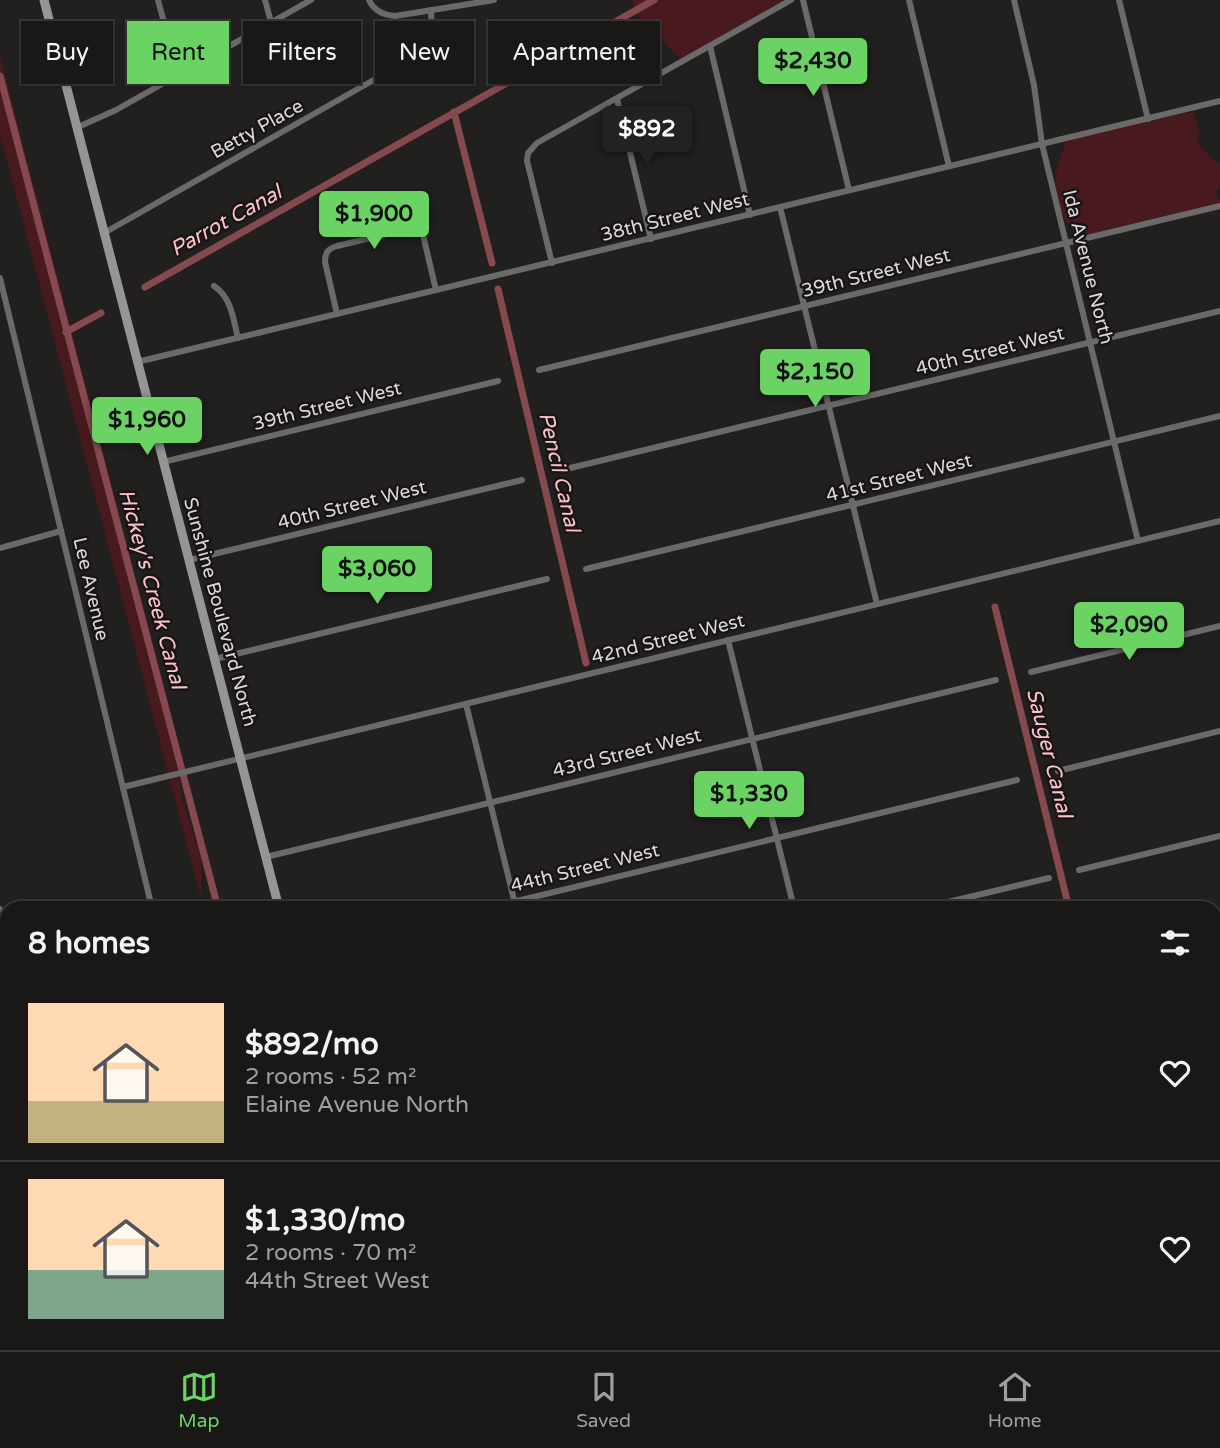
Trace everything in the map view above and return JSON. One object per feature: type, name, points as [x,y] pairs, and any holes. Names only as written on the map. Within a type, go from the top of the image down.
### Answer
[{"type":"street","name":"Sunshine Boulevard North","points":[[44,0],[277,901]]},
{"type":"street","points":[[158,0],[164,21]]},
{"type":"street","points":[[265,0],[271,21]]},
{"type":"street","points":[[273,21],[311,0]]},
{"type":"street","points":[[369,0],[377,11],[387,15],[494,0]]},
{"type":"street","points":[[552,263],[527,161],[528,153],[537,143],[791,0]]},
{"type":"street","points":[[803,0],[849,190]]},
{"type":"street","points":[[909,0],[949,166]]},
{"type":"street","name":"Ida Avenue North","points":[[1014,0],[1034,85],[1042,144],[1138,541]]},
{"type":"street","points":[[1119,0],[1147,119]]},
{"type":"street","name":"Betty Place","points":[[104,233],[423,52],[432,39],[431,10]]},
{"type":"street","points":[[710,46],[750,215]]},
{"type":"street","points":[[76,128],[106,115],[162,84]]},
{"type":"street","points":[[617,99],[651,239]]},
{"type":"street","name":"38th Street West","points":[[137,362],[1220,101]]},
{"type":"street","name":"39th Street West","points":[[539,370],[1220,206]]},
{"type":"street","points":[[780,207],[877,604]]},
{"type":"street","points":[[337,314],[325,262],[325,254],[329,248],[337,246],[416,229],[423,235],[436,290]]},
{"type":"street","name":"Lee Avenue","points":[[0,278],[150,901]]},
{"type":"street","points":[[215,285],[227,296],[238,338]]},
{"type":"street","name":"40th Street West","points":[[562,470],[1220,311]]},
{"type":"street","name":"39th Street West","points":[[163,462],[498,381]]},
{"type":"street","name":"41st Street West","points":[[586,569],[1220,416]]},
{"type":"street","name":"40th Street West","points":[[189,561],[522,480]]},
{"type":"street","name":"42nd Street West","points":[[123,787],[1220,521]]},
{"type":"street","points":[[0,548],[61,531]]},
{"type":"street","points":[[215,659],[547,579]]},
{"type":"street","points":[[1031,672],[1220,626]]},
{"type":"street","points":[[728,640],[792,901]]},
{"type":"street","name":"43rd Street West","points":[[266,857],[996,680]]},
{"type":"street","points":[[466,704],[515,901]]},
{"type":"street","points":[[1058,771],[1220,731]]},
{"type":"street","name":"44th Street West","points":[[532,901],[1017,780]]},
{"type":"street","points":[[1079,870],[1220,836]]},
{"type":"street","points":[[952,901],[1049,878]]},
{"type":"shaded area","points":[[632,0],[784,0],[684,61],[660,38],[660,21],[642,21]]},
{"type":"shaded area","points":[[0,56],[170,709],[168,716],[182,798],[201,857],[201,898],[0,134]]},
{"type":"shaded area","points":[[1193,112],[1200,133],[1197,142],[1220,166],[1220,186],[1216,192],[1220,200],[1220,210],[1081,241],[1063,215],[1055,192],[1058,167],[1068,137]]},
{"type":"waterway","name":"Parrot Canal","points":[[145,287],[654,0]]},
{"type":"waterway","name":"Hickey's Creek Canal","points":[[0,76],[216,901]]},
{"type":"waterway","name":"Pencil Canal","points":[[454,112],[492,263]]},
{"type":"waterway","name":"Pencil Canal","points":[[498,289],[586,663]]},
{"type":"waterway","name":"Parrot Canal","points":[[66,332],[101,313]]},
{"type":"waterway","name":"Sauger Canal","points":[[995,607],[1067,901]]}]
